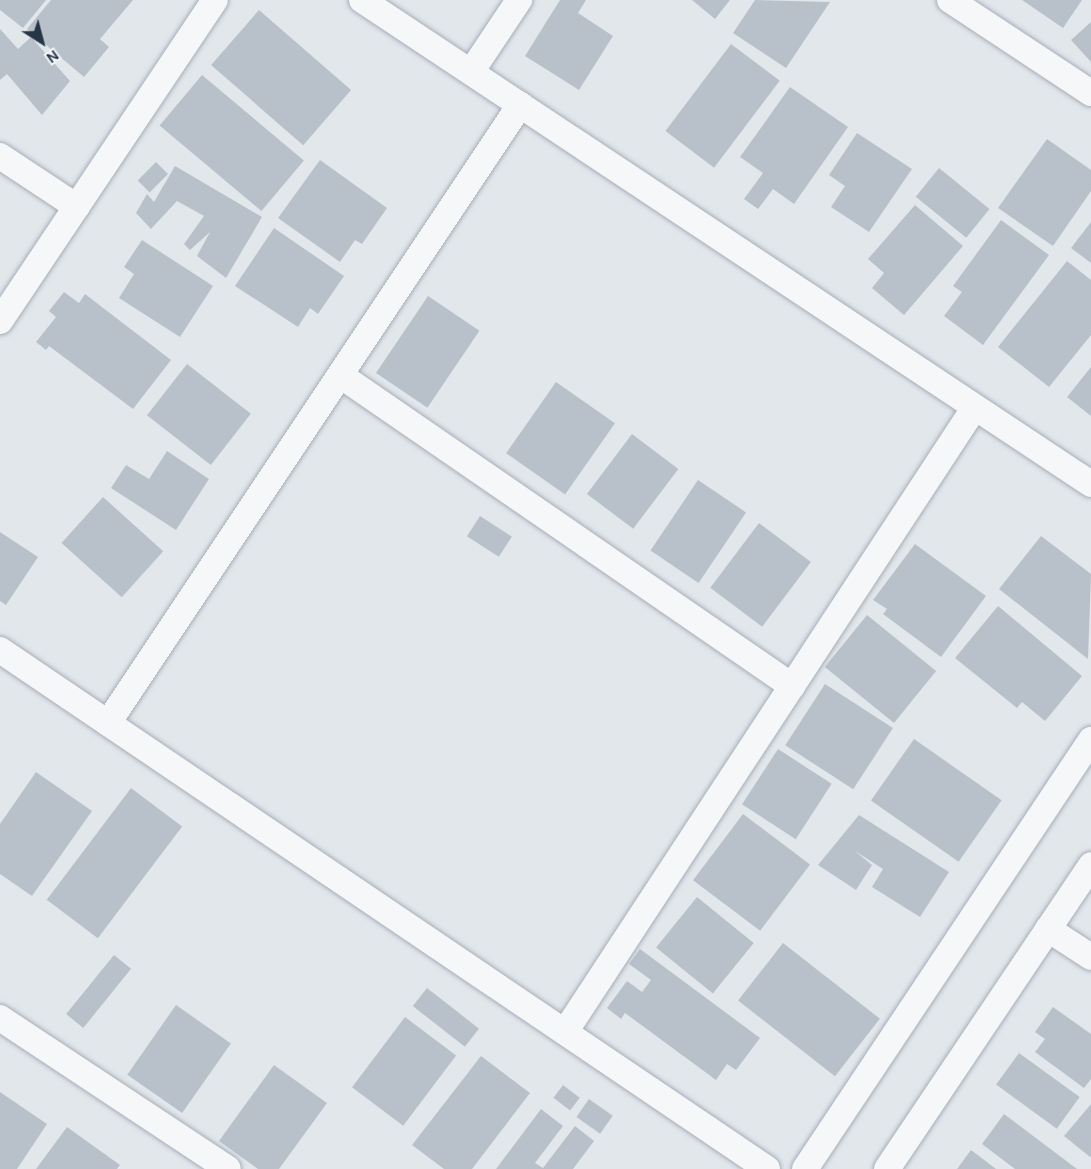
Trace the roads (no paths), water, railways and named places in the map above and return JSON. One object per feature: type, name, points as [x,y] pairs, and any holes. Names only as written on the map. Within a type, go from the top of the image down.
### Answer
[{"type":"street","points":[[0,321],[215,0]]},
{"type":"street","points":[[362,0],[1091,484]]},
{"type":"street","points":[[471,72],[519,0]]},
{"type":"street","points":[[950,0],[1091,93]]},
{"type":"street","points":[[108,723],[520,105]]},
{"type":"street","points":[[0,156],[76,207]]},
{"type":"street","points":[[340,375],[792,686]]},
{"type":"street","points":[[565,1032],[975,407]]},
{"type":"street","points":[[0,650],[767,1169]]},
{"type":"street","points":[[806,1169],[1091,740]]},
{"type":"street","points":[[887,1169],[1091,865]]},
{"type":"street","points":[[1048,929],[1091,957]]},
{"type":"street","points":[[0,1018],[228,1169]]}]
